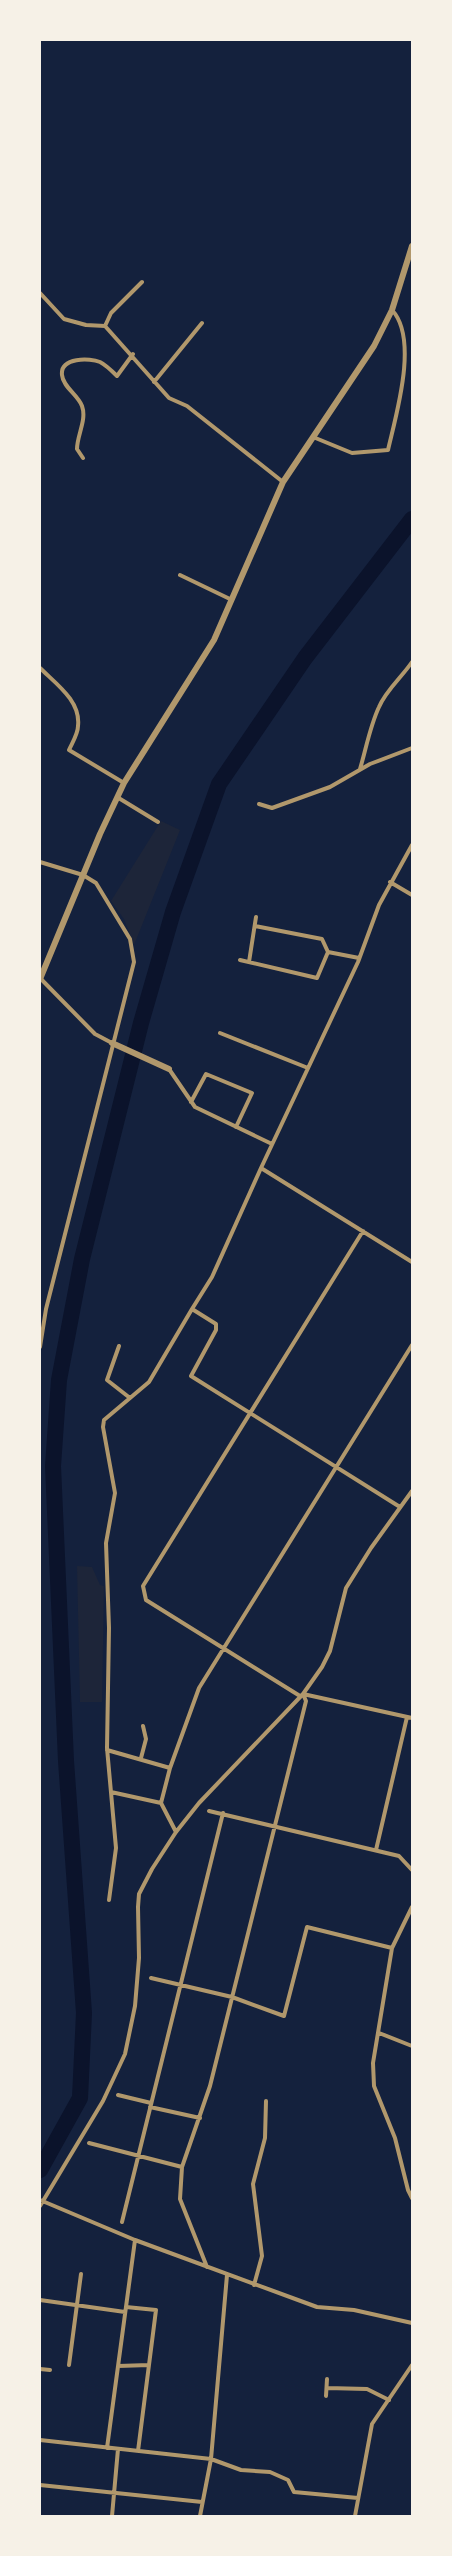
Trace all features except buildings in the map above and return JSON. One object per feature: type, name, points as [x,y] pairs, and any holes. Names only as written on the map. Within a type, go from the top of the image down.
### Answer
[{"type":"street","points":[[272,1144],[204,1113],[191,1102],[170,1069],[95,1034],[40,978],[83,875],[124,783],[214,640],[283,482],[374,346],[392,310],[412,246]]},
{"type":"street","points":[[105,326],[110,313],[142,282]]},
{"type":"street","points":[[40,293],[64,319],[86,325],[105,326],[133,354],[154,382],[169,398],[187,406],[283,482]]},
{"type":"street","points":[[313,437],[352,453],[388,450],[406,365],[399,318],[392,310]]},
{"type":"street","points":[[154,382],[202,323]]},
{"type":"street","points":[[83,458],[77,449],[83,420],[82,405],[64,381],[62,374],[64,366],[72,361],[90,359],[101,363],[117,376],[133,354]]},
{"type":"street","points":[[180,575],[232,600]]},
{"type":"street","points":[[360,770],[379,707],[388,691],[401,679],[412,662]]},
{"type":"street","points":[[40,668],[69,696],[78,712],[78,728],[69,750],[124,783]]},
{"type":"street","points":[[259,804],[272,808],[330,787],[360,770],[412,748]]},
{"type":"street","points":[[117,797],[158,822]]},
{"type":"street","points":[[108,1900],[116,1848],[107,1750],[109,1628],[106,1543],[115,1493],[103,1427],[104,1420],[149,1382],[212,1278],[272,1144],[359,958],[390,882],[412,845]]},
{"type":"street","points":[[40,862],[83,875],[96,884],[130,939],[134,962],[112,1043],[46,1309],[40,1347]]},
{"type":"street","points":[[390,882],[412,895]]},
{"type":"street","points":[[249,962],[256,917]]},
{"type":"street","points":[[240,960],[317,978],[328,952],[322,939],[255,926]]},
{"type":"street","points":[[328,952],[359,958]]},
{"type":"street","points":[[220,1033],[308,1068]]},
{"type":"street","points":[[191,1102],[206,1074],[252,1093],[236,1127]]},
{"type":"street","points":[[261,1168],[412,1262]]},
{"type":"street","points":[[363,1231],[143,1586],[146,1600],[302,1695],[410,1717],[376,1850]]},
{"type":"street","points":[[192,1310],[216,1324],[216,1330],[191,1376],[338,1466],[400,1507]]},
{"type":"street","points":[[176,1832],[161,1803],[170,1768],[199,1688],[412,1345]]},
{"type":"street","points":[[119,1346],[107,1380],[130,1398]]},
{"type":"street","points":[[40,2206],[103,2102],[125,2054],[135,2006],[139,1958],[138,1907],[140,1894],[152,1869],[176,1832],[199,1803],[302,1695],[322,1667],[330,1651],[346,1588],[371,1548],[412,1491]]},
{"type":"street","points":[[207,2267],[180,2199],[182,2167],[210,2086],[306,1701],[302,1695]]},
{"type":"street","points":[[141,1758],[146,1739],[143,1726]]},
{"type":"street","points":[[107,1750],[141,1758],[170,1768]]},
{"type":"street","points":[[112,1792],[161,1803]]},
{"type":"street","points":[[209,1810],[399,1856],[412,1870]]},
{"type":"street","points":[[122,2222],[223,1813]]},
{"type":"street","points":[[412,1907],[392,1948],[380,2033],[373,2063],[374,2086],[395,2138],[408,2190],[412,2198]]},
{"type":"street","points":[[151,1978],[232,1997],[284,2016],[307,1927],[392,1948]]},
{"type":"street","points":[[380,2033],[412,2046]]},
{"type":"street","points":[[118,2095],[200,2118]]},
{"type":"street","points":[[254,2284],[262,2256],[254,2184],[265,2138],[266,2101]]},
{"type":"street","points":[[89,2143],[138,2157],[182,2167]]},
{"type":"street","points":[[42,2201],[135,2240],[317,2307],[354,2310],[412,2323]]},
{"type":"street","points":[[107,2448],[135,2240]]},
{"type":"street","points":[[69,2365],[81,2274]]},
{"type":"street","points":[[200,2516],[210,2459],[227,2274]]},
{"type":"street","points":[[40,2300],[76,2305],[156,2310],[138,2451]]},
{"type":"street","points":[[118,2366],[149,2365]]},
{"type":"street","points":[[355,2516],[372,2424],[412,2365]]},
{"type":"street","points":[[40,2369],[50,2370]]},
{"type":"street","points":[[326,2396],[328,2379]]},
{"type":"street","points":[[327,2388],[367,2389],[389,2400]]},
{"type":"street","points":[[40,2440],[210,2459],[241,2470],[270,2472],[288,2480],[294,2492],[358,2498]]},
{"type":"street","points":[[112,2516],[118,2449]]},
{"type":"street","points":[[40,2485],[202,2502]]},
{"type":"shaded area","points":[[161,821],[180,830],[134,945],[124,919],[111,901]]},
{"type":"shaded area","points":[[77,1566],[92,1567],[100,1585],[104,1586],[102,1702],[80,1702]]},
{"type":"waterway","points":[[40,2170],[80,2098],[84,2013],[66,1761],[53,1466],[59,1380],[82,1259],[141,1023],[173,912],[219,784],[305,658],[412,519]]}]
